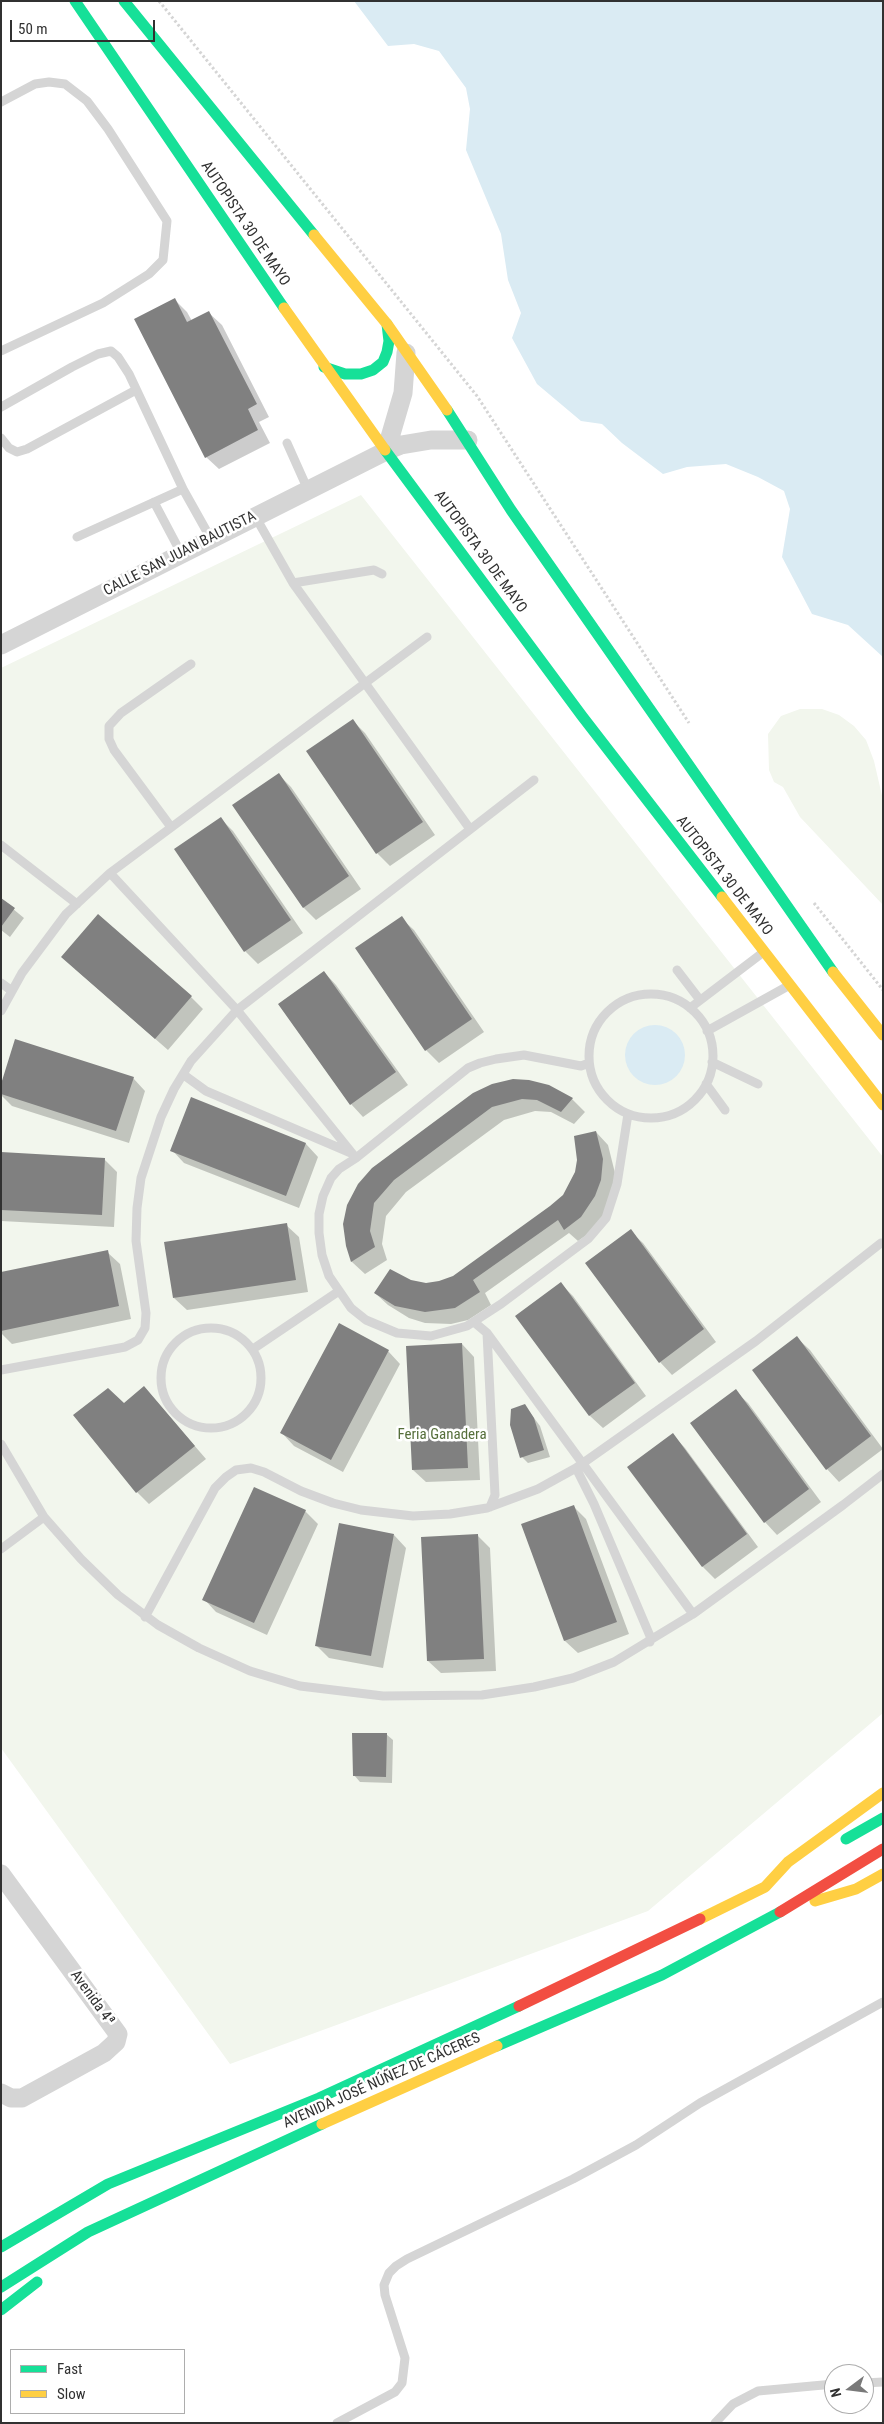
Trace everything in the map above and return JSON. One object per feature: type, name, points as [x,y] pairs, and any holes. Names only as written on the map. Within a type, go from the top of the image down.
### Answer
[{"type":"main road","name":"AUTOPISTA 30 DE MAYO","points":[[76,1],[324,367],[582,716],[883,1105]]},
{"type":"main road","name":"AUTOPISTA 30 DE MAYO","points":[[124,1],[387,324],[468,440],[511,510],[818,952],[883,1035]]},
{"type":"main road","points":[[324,367],[345,374],[361,374],[373,370],[383,362],[387,352],[389,341],[387,324]]},
{"type":"main road","points":[[765,1886],[788,1862],[883,1793]]},
{"type":"main road","points":[[832,1847],[883,1818]]},
{"type":"main road","points":[[780,1912],[883,1849]]},
{"type":"main road","name":"AVENIDA JOSÉ NÚÑEZ DE CÁCERES","points":[[1,2247],[108,2184],[319,2098],[541,1996],[765,1886],[816,1857]]},
{"type":"main road","points":[[780,1912],[856,1889],[883,1874]]},
{"type":"main road","name":"AVENIDA JOSÉ NÚÑEZ DE CÁCERES","points":[[1,2287],[88,2232],[388,2093],[662,1975],[780,1912]]},
{"type":"main road","points":[[28,2217],[108,2184]]},
{"type":"main road","points":[[62,2263],[129,2214]]},
{"type":"main road","points":[[1,2310],[47,2274]]},
{"type":"street","points":[[386,451],[403,393],[406,352]]},
{"type":"street","name":"CALLE SAN JUAN BAUTISTA","points":[[1,645],[386,451],[402,445],[432,440],[468,440]]},
{"type":"street","name":"Avenida 4ª","points":[[1,1874],[118,2034],[116,2042],[104,2053],[22,2098],[11,2098],[1,2093]]},
{"type":"lane","points":[[1,102],[35,84],[49,82],[65,84],[87,101],[124,153],[167,221],[164,260],[149,274],[103,303],[1,350]]},
{"type":"lane","points":[[1,407],[72,367],[98,354],[111,351],[118,357],[136,390],[183,489],[211,538]]},
{"type":"lane","points":[[1,438],[9,448],[18,452],[27,449],[136,390]]},
{"type":"lane","points":[[287,443],[308,490]]},
{"type":"lane","points":[[77,537],[183,489]]},
{"type":"lane","points":[[154,502],[182,554]]},
{"type":"lane","points":[[255,516],[293,583],[470,829]]},
{"type":"lane","points":[[293,583],[374,570],[382,574]]},
{"type":"lane","points":[[1,1011],[12,991],[66,914],[110,873],[427,637]]},
{"type":"lane","points":[[171,827],[114,750],[109,739],[109,726],[121,713],[191,664]]},
{"type":"lane","points":[[1,1370],[125,1347],[138,1340],[145,1328],[146,1313],[136,1241],[136,1208],[141,1178],[161,1117],[174,1089],[198,1054],[237,1010],[534,780]]},
{"type":"lane","points":[[1,845],[77,904]]},
{"type":"lane","points":[[110,873],[237,1010],[355,1156]]},
{"type":"lane","points":[[690,1008],[763,952]]},
{"type":"lane","points":[[677,970],[700,1000]]},
{"type":"lane","points":[[1,983],[12,991]]},
{"type":"lane","points":[[707,1031],[789,985]]},
{"type":"lane","points":[[643,994],[668,996],[690,1008],[707,1031],[712,1046],[712,1062],[706,1084],[692,1102],[673,1114],[650,1118],[628,1114],[609,1102],[596,1084],[589,1063],[589,1049],[598,1024],[606,1012],[617,1004],[643,994]]},
{"type":"lane","points":[[589,1063],[581,1066],[524,1056],[496,1059],[468,1068],[339,1169],[332,1178],[319,1214],[322,1255],[329,1276],[351,1308],[366,1320],[397,1333],[431,1336],[474,1322],[598,1230],[612,1205],[628,1114]]},
{"type":"lane","points":[[712,1062],[758,1084]]},
{"type":"lane","points":[[184,1075],[206,1091],[355,1156]]},
{"type":"lane","points":[[706,1084],[725,1110]]},
{"type":"lane","points":[[145,1616],[215,1488],[236,1470],[251,1468],[264,1472],[301,1491],[333,1503],[361,1510],[413,1516],[450,1514],[490,1507],[538,1489],[579,1466],[756,1341],[881,1243]]},
{"type":"lane","points":[[252,1349],[339,1291]]},
{"type":"lane","points":[[474,1322],[487,1333],[579,1466],[693,1614]]},
{"type":"lane","points":[[212,1328],[228,1330],[242,1338],[252,1349],[260,1365],[261,1382],[257,1399],[247,1413],[233,1423],[216,1428],[199,1426],[184,1419],[171,1407],[164,1393],[161,1377],[164,1362],[171,1348],[182,1337],[197,1330],[212,1328]]},
{"type":"lane","points":[[487,1333],[495,1495],[490,1507]]},
{"type":"lane","points":[[1,1444],[44,1517],[81,1559],[118,1596],[145,1616],[198,1648],[250,1671],[300,1686],[383,1696],[482,1695],[534,1687],[573,1678],[614,1662],[650,1642],[693,1614],[883,1474]]},
{"type":"lane","points":[[579,1466],[650,1636],[650,1642]]},
{"type":"lane","points":[[1,1549],[44,1517]]},
{"type":"lane","points":[[337,2423],[395,2392],[402,2383],[405,2371],[405,2358],[385,2295],[384,2285],[389,2273],[396,2266],[406,2259],[573,2179],[636,2145],[700,2103],[883,2002]]},
{"type":"lane","points":[[715,2423],[733,2404],[758,2392],[824,2385]]},
{"type":"green space","name":"Feria Ganadera","points":[[361,495],[883,1157],[883,1713],[648,1911],[230,2064],[1,1748],[1,668]]},
{"type":"green space","points":[[800,709],[822,709],[839,715],[854,726],[866,740],[874,761],[883,800],[883,905],[800,817],[783,787],[774,782],[769,770],[768,734],[781,716]]},
{"type":"shaded area","points":[[354,1],[883,1],[883,657],[848,625],[812,614],[782,557],[790,509],[784,491],[758,477],[726,464],[687,467],[663,474],[622,443],[602,424],[581,421],[537,384],[512,338],[521,313],[508,280],[501,234],[466,150],[470,109],[466,88],[439,51],[414,44],[388,46]]},
{"type":"shaded area","points":[[649,1025],[661,1025],[677,1033],[683,1043],[685,1055],[683,1067],[677,1077],[661,1085],[649,1085],[633,1077],[625,1061],[625,1049],[633,1033]]},
{"type":"building","points":[[175,298],[187,322],[209,311],[257,404],[248,409],[258,430],[205,458],[134,319]]},
{"type":"building","points":[[353,719],[423,822],[376,854],[306,751]]},
{"type":"building","points":[[279,773],[349,876],[303,908],[232,805]]},
{"type":"building","points":[[221,817],[291,920],[244,952],[174,849]]},
{"type":"building","points":[[1,898],[15,908],[1,927]]},
{"type":"building","points":[[98,914],[192,996],[155,1039],[61,957]]},
{"type":"building","points":[[402,916],[472,1019],[425,1051],[355,948]]},
{"type":"building","points":[[324,971],[396,1072],[350,1105],[278,1004]]},
{"type":"building","points":[[15,1039],[134,1077],[116,1131],[1,1094],[1,1084]]},
{"type":"building","points":[[513,1079],[529,1080],[549,1085],[573,1098],[561,1112],[537,1100],[522,1099],[492,1107],[394,1180],[374,1203],[370,1231],[375,1247],[351,1262],[346,1246],[343,1224],[347,1205],[358,1184],[372,1168],[473,1093],[492,1084]]},
{"type":"building","points":[[191,1097],[306,1143],[286,1196],[170,1151]]},
{"type":"building","points":[[596,1131],[603,1159],[601,1180],[595,1196],[581,1217],[564,1230],[558,1220],[473,1280],[480,1292],[455,1308],[425,1312],[395,1306],[374,1293],[390,1269],[411,1280],[426,1283],[453,1276],[550,1206],[563,1195],[575,1172],[577,1160],[574,1136]]},
{"type":"building","points":[[1,1152],[105,1158],[102,1215],[1,1210]]},
{"type":"building","points":[[287,1223],[296,1280],[173,1298],[164,1242]]},
{"type":"building","points":[[631,1229],[704,1329],[659,1363],[585,1263]]},
{"type":"building","points":[[108,1250],[119,1306],[1,1331],[1,1272]]},
{"type":"building","points":[[561,1282],[635,1383],[589,1416],[515,1316]]},
{"type":"building","points":[[339,1323],[389,1350],[331,1460],[280,1433]]},
{"type":"building","points":[[797,1336],[871,1436],[826,1470],[752,1370]]},
{"type":"building","points":[[462,1343],[468,1468],[412,1470],[406,1346]]},
{"type":"building","points":[[144,1386],[195,1446],[136,1493],[73,1415],[108,1388],[124,1403]]},
{"type":"building","points":[[736,1389],[809,1489],[764,1523],[690,1423]]},
{"type":"building","points":[[525,1404],[534,1418],[544,1450],[520,1458],[510,1425],[511,1409]]},
{"type":"building","points":[[673,1433],[747,1534],[702,1567],[627,1467]]},
{"type":"building","points":[[254,1487],[306,1510],[254,1623],[202,1600]]},
{"type":"building","points":[[574,1505],[617,1622],[564,1641],[521,1524]]},
{"type":"building","points":[[339,1523],[394,1534],[371,1656],[315,1646]]},
{"type":"building","points":[[478,1534],[484,1659],[427,1661],[421,1537]]},
{"type":"building","points":[[352,1733],[387,1733],[386,1777],[353,1776]]},
{"type":"traffic: fast","points":[[75,1],[284,308]]},
{"type":"traffic: fast","points":[[124,1],[314,235]]},
{"type":"traffic: fast","points":[[324,367],[345,374],[361,374],[373,370],[383,362],[387,352],[389,341],[387,324]]},
{"type":"traffic: fast","points":[[447,410],[511,510],[833,972]]},
{"type":"traffic: fast","points":[[385,450],[582,716],[722,897]]},
{"type":"traffic: fast","points":[[846,1839],[883,1818]]},
{"type":"traffic: fast","points":[[497,2046],[662,1975],[780,1912]]},
{"type":"traffic: fast","points":[[1,2247],[108,2184],[319,2098],[519,2006]]},
{"type":"traffic: fast","points":[[1,2287],[88,2232],[322,2124]]},
{"type":"traffic: fast","points":[[1,2310],[37,2282]]},
{"type":"traffic: slow","points":[[314,235],[387,324],[447,410]]},
{"type":"traffic: slow","points":[[284,308],[385,450]]},
{"type":"traffic: slow","points":[[722,897],[883,1105]]},
{"type":"traffic: slow","points":[[833,972],[883,1035]]},
{"type":"traffic: slow","points":[[765,1887],[788,1862],[883,1793]]},
{"type":"traffic: slow","points":[[815,1901],[856,1889],[883,1874]]},
{"type":"traffic: slow","points":[[700,1919],[765,1887]]},
{"type":"traffic: slow","points":[[322,2124],[497,2046]]},
{"type":"traffic: jam","points":[[780,1912],[883,1849]]},
{"type":"traffic: jam","points":[[519,2006],[700,1919]]}]
